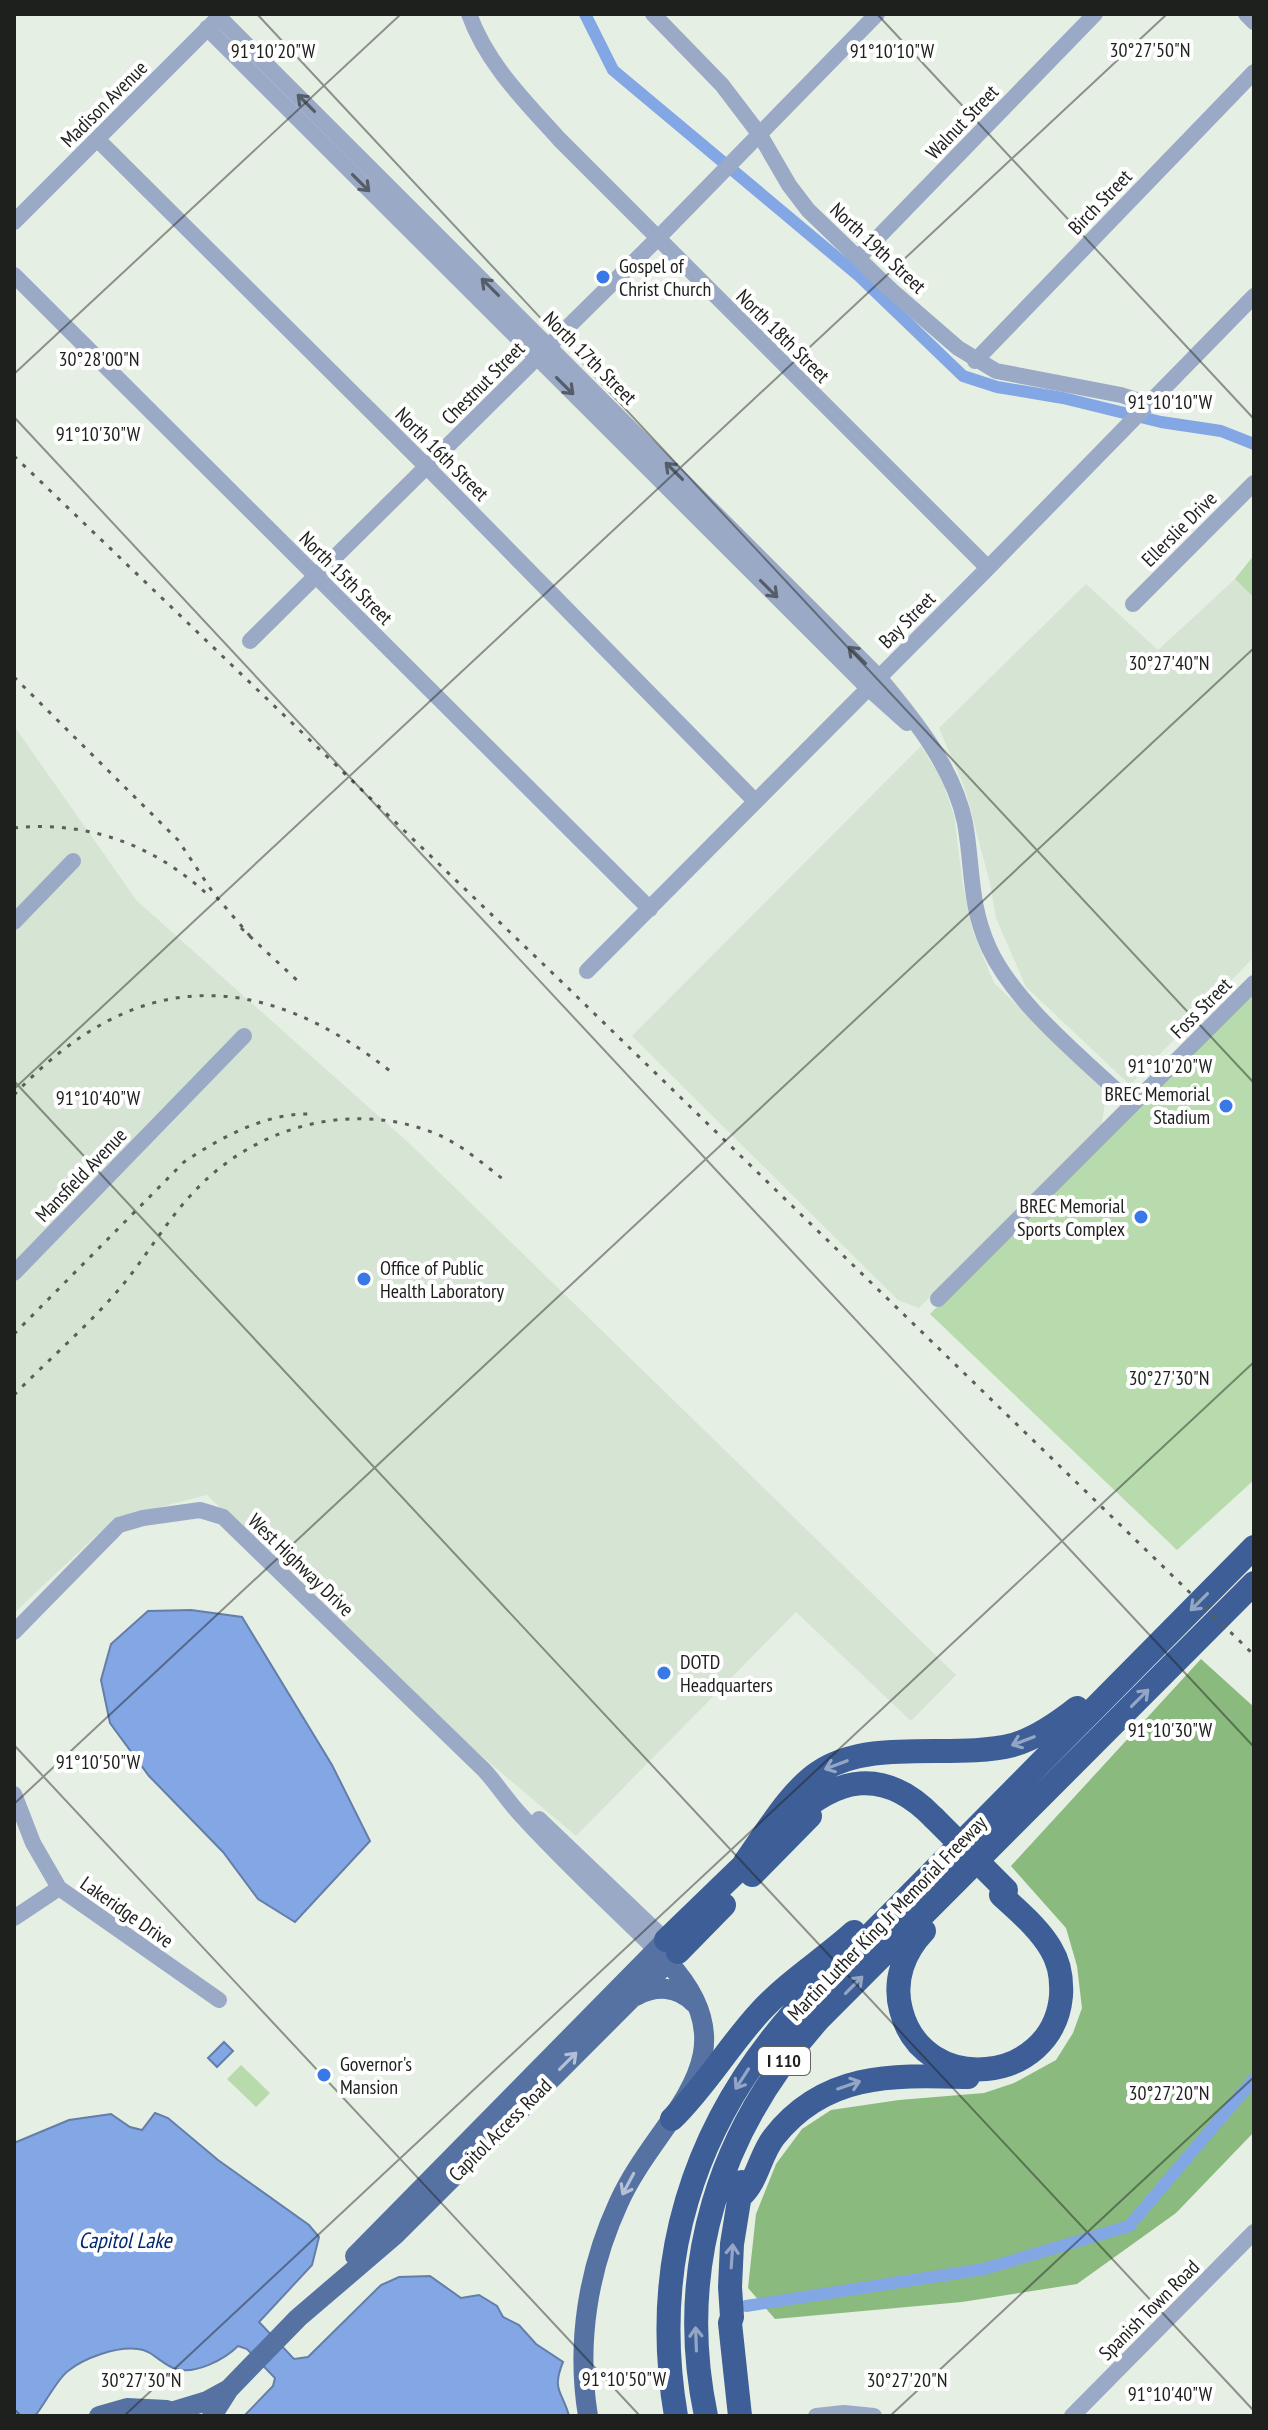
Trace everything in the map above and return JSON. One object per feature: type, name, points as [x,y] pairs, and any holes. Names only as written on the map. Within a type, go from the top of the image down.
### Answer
[{"type":"highway","name":"Martin Luther King Jr Memorial Freeway","points":[[676,2416],[669,2367],[670,2280],[680,2225],[691,2187],[721,2113],[753,2062],[793,2013],[1254,1547]]},
{"type":"highway","name":"Martin Luther King Jr Memorial Freeway","points":[[706,2416],[698,2369],[696,2315],[703,2246],[713,2202],[733,2147],[752,2110],[786,2058],[820,2018],[1254,1583]]},
{"type":"highway","points":[[667,1951],[745,1862],[800,1788],[828,1767],[863,1756],[998,1748],[1020,1743],[1056,1724],[1134,1667]]},
{"type":"highway","points":[[745,1862],[808,1804],[843,1786],[872,1784],[892,1788],[917,1801],[932,1821],[1003,1892],[1040,1933],[1051,1949],[1061,1981],[1059,2007],[1046,2036],[1035,2049],[1017,2061],[986,2070],[954,2067],[925,2050],[907,2027],[898,1991],[903,1962],[920,1935],[972,1883],[1046,1793]]},
{"type":"highway","points":[[667,1951],[811,1815],[830,1801],[853,1793],[883,1794],[910,1806],[932,1821]]},
{"type":"highway","points":[[672,2119],[772,2000],[840,1945],[985,1817]]},
{"type":"highway","points":[[741,2196],[747,2191],[775,2136],[793,2116],[824,2095],[873,2078],[1000,2075],[1027,2064],[1050,2044],[1059,2031],[1067,2008],[1069,1984],[1065,1962],[1052,1936],[1003,1892]]},
{"type":"highway","points":[[757,2416],[732,2317],[732,2244],[740,2188],[759,2132],[820,2018]]},
{"type":"highway","points":[[732,2317],[730,2323],[740,2416]]},
{"type":"main road","name":"Capitol Access Road","points":[[212,2416],[229,2389],[282,2336],[395,2235],[629,2000],[667,1951]]},
{"type":"main road","name":"Capitol Access Road","points":[[317,2302],[388,2220],[667,1951]]},
{"type":"main road","points":[[588,2416],[583,2344],[595,2269],[610,2223],[629,2180],[672,2119],[703,2058],[705,2027],[700,2009],[667,1951]]},
{"type":"main road","points":[[629,2000],[650,1990],[666,1989],[686,1995],[700,2009]]},
{"type":"main road","points":[[99,2416],[119,2409],[169,2413],[207,2401],[229,2389]]},
{"type":"street","name":"North 18th Street","points":[[469,14],[479,38],[508,82],[657,239],[988,568]]},
{"type":"street","name":"Chestnut Street","points":[[250,641],[736,160],[877,14]]},
{"type":"street","name":"Walnut Street","points":[[858,258],[1095,14]]},
{"type":"street","points":[[1246,14],[1254,22]]},
{"type":"street","name":"North 19th Street","points":[[659,16],[712,73],[760,135],[802,202],[891,290],[975,361],[996,371],[1121,395],[1146,407]]},
{"type":"street","name":"Madison Avenue","points":[[14,222],[216,20]]},
{"type":"street","name":"North 17th Street","points":[[216,20],[429,238],[536,358],[752,561],[874,682],[924,737],[945,769],[961,810],[972,899],[993,958],[1027,1004],[1132,1105]]},
{"type":"street","name":"Birch Street","points":[[975,361],[1254,72]]},
{"type":"street","name":"North 16th Street","points":[[97,139],[427,467],[755,801]]},
{"type":"street","name":"North 17th Street","points":[[429,238],[549,345],[752,561]]},
{"type":"street","name":"North 15th Street","points":[[14,275],[650,909]]},
{"type":"street","name":"Bay Street","points":[[587,971],[1254,296]]},
{"type":"street","name":"Ellerslie Drive","points":[[1133,604],[1254,483]]},
{"type":"street","points":[[14,922],[73,861]]},
{"type":"street","name":"Foss Street","points":[[938,1299],[1254,983]]},
{"type":"street","name":"Mansfield Avenue","points":[[14,1273],[244,1036]]},
{"type":"street","name":"West Highway Drive","points":[[14,1632],[119,1525],[143,1518],[200,1510],[223,1517],[500,1787],[523,1804],[667,1951]]},
{"type":"street","name":"Lakeridge Drive","points":[[14,1794],[33,1843],[59,1888],[219,2000]]},
{"type":"street","points":[[14,1918],[59,1888]]},
{"type":"street","name":"Spanish Town Road","points":[[1072,2416],[1254,2232]]},
{"type":"street","points":[[816,2416],[844,2413],[874,2416]]},
{"type":"shaded area","points":[[1235,579],[1254,598],[1254,957],[1130,1085],[1026,987],[996,918],[965,789],[939,728],[1086,584],[1158,650]]},
{"type":"shaded area","points":[[14,726],[137,901],[410,1144],[956,1675],[911,1721],[796,1612],[576,1836],[464,1741],[207,1495],[114,1519],[14,1613]]},
{"type":"shaded area","points":[[921,746],[941,778],[954,815],[963,886],[973,932],[994,983],[1105,1089],[1106,1095],[1102,1124],[919,1308],[898,1300],[632,1036]]},
{"type":"green space","points":[[1254,555],[1254,598],[1235,579]]},
{"type":"green space","name":"BREC Memorial Sports Complex","points":[[1254,990],[1254,1480],[1177,1550],[930,1314]]},
{"type":"green space","points":[[1201,1659],[1254,1707],[1254,2132],[1176,2213],[1077,2284],[962,2302],[775,2319],[748,2288],[756,2214],[776,2164],[802,2129],[831,2110],[899,2100],[984,2093],[1014,2083],[1056,2060],[1073,2033],[1082,2008],[1077,1966],[1066,1928],[1011,1866]]},
{"type":"green space","points":[[241,2065],[270,2093],[256,2107],[227,2079]]},
{"type":"water","points":[[191,1610],[242,1617],[332,1765],[370,1841],[295,1922],[258,1899],[223,1852],[149,1776],[110,1723],[101,1680],[111,1644],[148,1611]]},
{"type":"water","points":[[224,2042],[233,2051],[217,2067],[208,2058]]},
{"type":"water","name":"Capitol Lake","points":[[155,2113],[168,2118],[218,2160],[309,2225],[319,2237],[312,2265],[259,2322],[294,2359],[308,2357],[381,2285],[399,2277],[430,2276],[461,2298],[479,2295],[497,2306],[503,2317],[519,2325],[536,2344],[563,2362],[558,2386],[569,2416],[244,2416],[273,2386],[275,2378],[247,2349],[238,2346],[209,2365],[192,2370],[171,2367],[143,2350],[120,2349],[101,2354],[64,2375],[35,2416],[14,2416],[14,2143],[69,2120],[111,2114],[130,2127],[142,2130]]},
{"type":"waterway","points":[[585,14],[613,70],[859,276],[963,376],[997,387],[1063,398],[1161,422],[1221,431],[1254,444]]},
{"type":"waterway","points":[[746,2306],[984,2269],[1129,2226],[1254,2079]]},
{"type":"railway","points":[[14,456],[566,986],[1254,1655]]},
{"type":"railway","points":[[14,677],[178,840],[214,894],[250,936]]},
{"type":"railway","points":[[14,828],[68,828],[120,840],[167,864],[210,897]]},
{"type":"railway","points":[[241,928],[302,985]]},
{"type":"railway","points":[[14,1095],[60,1053],[106,1022],[152,1003],[199,996],[247,999],[296,1014],[345,1039],[395,1075]]},
{"type":"railway","points":[[14,1334],[184,1162],[214,1143],[263,1121],[297,1114],[315,1114]]},
{"type":"railway","points":[[14,1395],[109,1301],[191,1195],[242,1152],[272,1137],[303,1126],[336,1120],[369,1119],[402,1123],[453,1143],[504,1180]]},
{"type":"place","name":"Gospel of Christ Church","points":[[603,277]]},
{"type":"place","name":"BREC Memorial Stadium","points":[[1226,1106]]},
{"type":"place","name":"BREC Memorial Sports Complex","points":[[1141,1217]]},
{"type":"place","name":"Office of Public Health Laboratory","points":[[364,1279]]},
{"type":"place","name":"DOTD Headquarters","points":[[664,1673]]},
{"type":"place","name":"Governor's Mansion","points":[[324,2075]]}]
